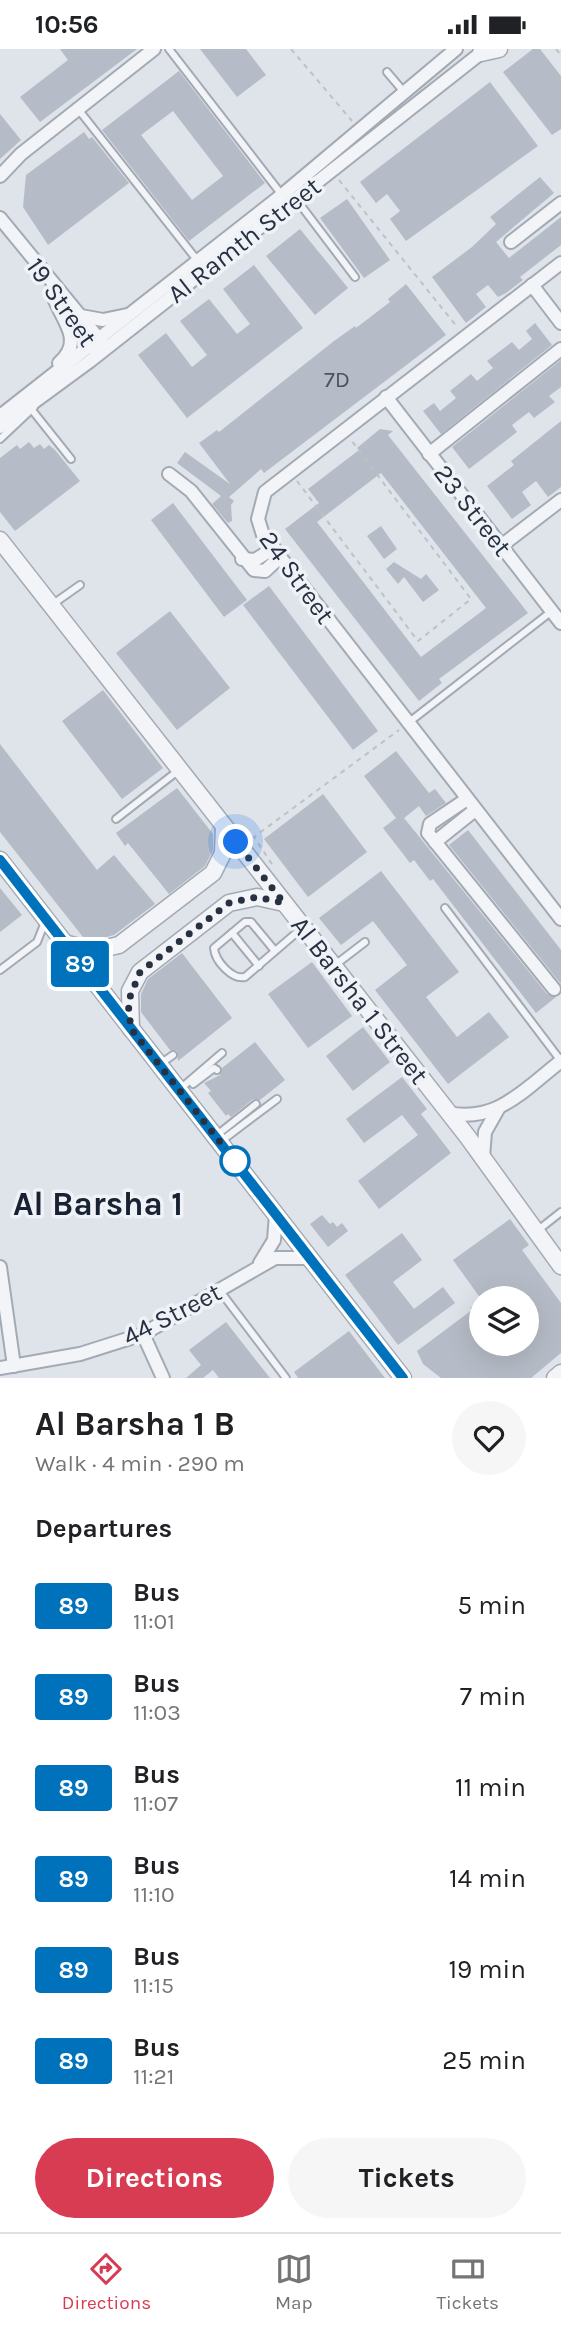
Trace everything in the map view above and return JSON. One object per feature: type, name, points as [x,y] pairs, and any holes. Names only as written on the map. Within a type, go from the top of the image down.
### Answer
[{"type":"street","points":[[0,176],[20,154],[154,49]]},
{"type":"street","name":"Al Ramth Street","points":[[99,347],[130,314],[282,195],[456,49]]},
{"type":"street","points":[[483,51],[499,49]]},
{"type":"street","name":"Al Ramth Street","points":[[0,427],[34,403],[99,347],[296,199],[483,51]]},
{"type":"street","points":[[0,164],[20,154]]},
{"type":"street","points":[[512,242],[561,203]]},
{"type":"street","name":"19 Street","points":[[0,218],[80,316],[99,347]]},
{"type":"street","name":"19 Street","points":[[25,250],[52,292],[99,347]]},
{"type":"street","name":"24 Street","points":[[561,263],[265,492],[259,511],[259,527],[277,553],[561,919]]},
{"type":"street","points":[[532,285],[561,323]]},
{"type":"street","points":[[34,403],[67,355],[71,344],[68,324],[52,292]]},
{"type":"street","points":[[80,316],[103,320],[130,314]]},
{"type":"street","points":[[429,454],[561,349]]},
{"type":"street","name":"23 Street","points":[[386,397],[561,622]]},
{"type":"street","name":"Al Ramth Street","points":[[0,416],[34,403]]},
{"type":"street","points":[[169,474],[191,491],[242,559],[255,560],[277,553]]},
{"type":"street","points":[[501,546],[561,500]]},
{"type":"street","name":"Al Barsha 1 Street","points":[[0,540],[53,604],[483,1157],[561,1266]]},
{"type":"street","points":[[467,799],[430,824],[428,833],[554,989]]},
{"type":"street","points":[[435,842],[475,810]]},
{"type":"street","points":[[64,943],[93,951],[119,945],[213,873],[223,853],[224,826]]},
{"type":"street","points":[[0,860],[311,1258],[397,1376]]},
{"type":"street","points":[[131,1029],[128,1002],[140,972],[229,903],[257,897],[284,903]]},
{"type":"street","points":[[448,1113],[471,1116],[498,1109],[561,1061]]},
{"type":"street","points":[[483,1157],[485,1132],[498,1109]]},
{"type":"street","name":"44 Street","points":[[257,1266],[274,1240],[276,1214]]},
{"type":"street","name":"44 Street","points":[[0,1368],[80,1354],[143,1334],[220,1291],[257,1266],[280,1256],[311,1258]]},
{"type":"street","points":[[0,1267],[14,1366]]},
{"type":"street","points":[[143,1334],[163,1378]]},
{"type":"street","points":[[555,1378],[561,1373]]},
{"type":"lane","points":[[169,49],[282,195]]},
{"type":"lane","points":[[387,72],[405,93]]},
{"type":"lane","points":[[78,109],[197,260]]},
{"type":"lane","points":[[296,199],[355,277]]},
{"type":"lane","points":[[0,439],[34,403],[69,460]]},
{"type":"lane","points":[[53,604],[80,585]]},
{"type":"lane","points":[[408,723],[552,611]]},
{"type":"lane","points":[[116,819],[181,769]]},
{"type":"lane","points":[[445,908],[561,1061]]},
{"type":"lane","points":[[0,970],[37,942],[46,921]]},
{"type":"lane","points":[[275,951],[251,922],[245,922],[215,948],[215,955],[234,977],[240,979],[259,966],[303,927]]},
{"type":"lane","points":[[232,933],[259,966]]},
{"type":"lane","points":[[334,966],[365,942]]},
{"type":"lane","points":[[179,1092],[222,1053]]},
{"type":"lane","points":[[159,1065],[173,1055]]},
{"type":"lane","points":[[179,1092],[214,1068],[218,1070]]},
{"type":"lane","points":[[218,1139],[277,1099]]},
{"type":"lane","points":[[218,1139],[256,1104]]},
{"type":"lane","points":[[537,1231],[561,1212]]},
{"type":"lane","points":[[220,1291],[286,1378]]},
{"type":"path","points":[[292,49],[360,130]]},
{"type":"path","points":[[556,49],[561,55]]},
{"type":"path","points":[[332,171],[465,337]]},
{"type":"path","points":[[290,472],[418,641],[471,599],[344,431]]},
{"type":"path","points":[[261,873],[274,863],[254,837],[408,723]]},
{"type":"building","points":[[60,49],[137,49],[40,122],[20,97],[68,60]]},
{"type":"building","points":[[200,49],[246,49],[266,75],[237,97]]},
{"type":"building","points":[[533,49],[540,49],[561,76],[561,129],[552,135],[503,72]]},
{"type":"building","points":[[179,71],[265,183],[189,241],[102,130]],"holes":[[[173,111],[223,176],[192,200],[141,135]]]},
{"type":"building","points":[[490,82],[538,146],[406,241],[390,219],[400,211],[387,194],[376,203],[360,182]]},
{"type":"building","points":[[0,114],[21,140],[0,159]]},
{"type":"building","points":[[84,132],[89,139],[92,137],[129,183],[48,245],[23,207],[26,175]]},
{"type":"building","points":[[540,177],[554,193],[496,242],[509,258],[561,217],[561,245],[520,277],[523,280],[506,293],[498,297],[488,285],[476,294],[486,307],[466,323],[432,277],[472,247],[496,224],[490,217]]},
{"type":"building","points":[[347,199],[390,260],[364,278],[320,218]]},
{"type":"building","points":[[300,229],[348,288],[315,315],[266,256]]},
{"type":"building","points":[[254,265],[303,328],[187,418],[138,355],[166,333],[192,367],[207,355],[180,321],[209,299],[237,334],[250,324],[223,289]]},
{"type":"building","points":[[406,284],[446,335],[264,473],[261,469],[229,497],[234,501],[231,505],[232,521],[228,523],[212,504],[221,496],[177,463],[185,452],[230,484],[199,443],[217,430],[219,432],[334,341],[390,302],[388,299]]},
{"type":"building","points":[[535,323],[552,345],[441,434],[423,411],[434,403],[440,411],[456,398],[450,391],[471,374],[477,381],[493,368],[487,361],[512,342],[519,350],[532,339],[526,331]]},
{"type":"building","points":[[561,360],[561,387],[549,396],[555,402],[534,418],[529,412],[512,425],[517,432],[469,469],[452,447]]},
{"type":"building","points":[[561,421],[561,487],[548,497],[536,481],[522,492],[531,505],[512,519],[487,486],[514,465],[511,461]]},
{"type":"building","points":[[380,429],[393,431],[388,435],[528,613],[439,679],[442,683],[419,701],[285,529],[319,503],[308,489],[359,450],[357,448]],"holes":[[[381,473],[486,608],[421,657],[317,522]]]},
{"type":"building","points":[[29,442],[34,448],[40,444],[44,449],[49,445],[80,481],[15,531],[0,512],[0,458],[17,445],[20,449]]},
{"type":"building","points":[[173,503],[247,600],[224,617],[151,520]]},
{"type":"building","points":[[381,526],[397,549],[384,559],[367,536]]},
{"type":"building","points":[[394,562],[421,579],[426,574],[439,590],[423,602],[404,577],[398,584],[386,569]]},
{"type":"building","points":[[269,586],[378,731],[353,750],[243,605]]},
{"type":"building","points":[[170,611],[230,688],[177,730],[116,653]]},
{"type":"building","points":[[103,690],[163,768],[122,799],[62,721]]},
{"type":"building","points":[[0,744],[97,870],[114,855],[155,904],[114,935],[95,940],[83,937],[0,832]]},
{"type":"building","points":[[396,751],[429,793],[435,789],[446,803],[426,816],[419,806],[404,818],[547,994],[556,997],[536,1013],[433,879],[430,881],[414,860],[410,863],[383,828],[396,818],[364,776]]},
{"type":"building","points":[[177,788],[213,834],[213,850],[205,866],[169,894],[128,843],[125,846],[116,833]]},
{"type":"building","points":[[323,794],[367,852],[308,897],[264,839]]},
{"type":"building","points":[[468,830],[561,950],[561,984],[449,845]]},
{"type":"building","points":[[381,871],[459,972],[426,997],[457,1037],[489,1012],[509,1037],[448,1084],[375,990],[407,965],[373,921],[341,945],[319,918]]},
{"type":"building","points":[[0,888],[22,915],[0,932]]},
{"type":"building","points":[[182,953],[232,1018],[178,1061],[177,1051],[170,1050],[141,1012],[141,994],[148,979]]},
{"type":"building","points":[[312,962],[352,1016],[308,1048],[268,994]]},
{"type":"building","points":[[363,1027],[390,1062],[353,1091],[326,1056]]},
{"type":"building","points":[[255,1042],[285,1080],[260,1100],[253,1099],[231,1117],[228,1114],[226,1116],[208,1093],[211,1091],[204,1083],[220,1075],[222,1068]]},
{"type":"building","points":[[402,1077],[427,1109],[421,1114],[451,1153],[379,1209],[358,1181],[418,1135],[402,1115],[364,1143],[346,1119]]},
{"type":"building","points":[[322,1215],[337,1227],[342,1223],[348,1231],[328,1247],[310,1224]]},
{"type":"building","points":[[510,1219],[529,1245],[522,1250],[561,1303],[561,1353],[531,1378],[441,1378],[423,1364],[417,1351],[469,1312],[469,1356],[539,1356],[539,1286],[472,1286],[453,1260]]},
{"type":"building","points":[[402,1233],[422,1260],[393,1282],[414,1309],[443,1287],[455,1303],[398,1345],[345,1275]]},
{"type":"building","points":[[226,1322],[270,1378],[219,1378],[213,1370],[203,1378],[186,1378],[201,1365],[189,1350]]},
{"type":"building","points":[[349,1331],[385,1378],[298,1378],[294,1372]]},
{"type":"bus line","name":"89","points":[[0,860],[403,1378]]},
{"type":"district","name":"Al Barsha 1","points":[[98,1203]]},
{"type":"route","points":[[235,1161],[131,1029],[128,1002],[134,981],[140,972],[229,903],[247,897],[266,897],[284,903],[236,842]]}]
